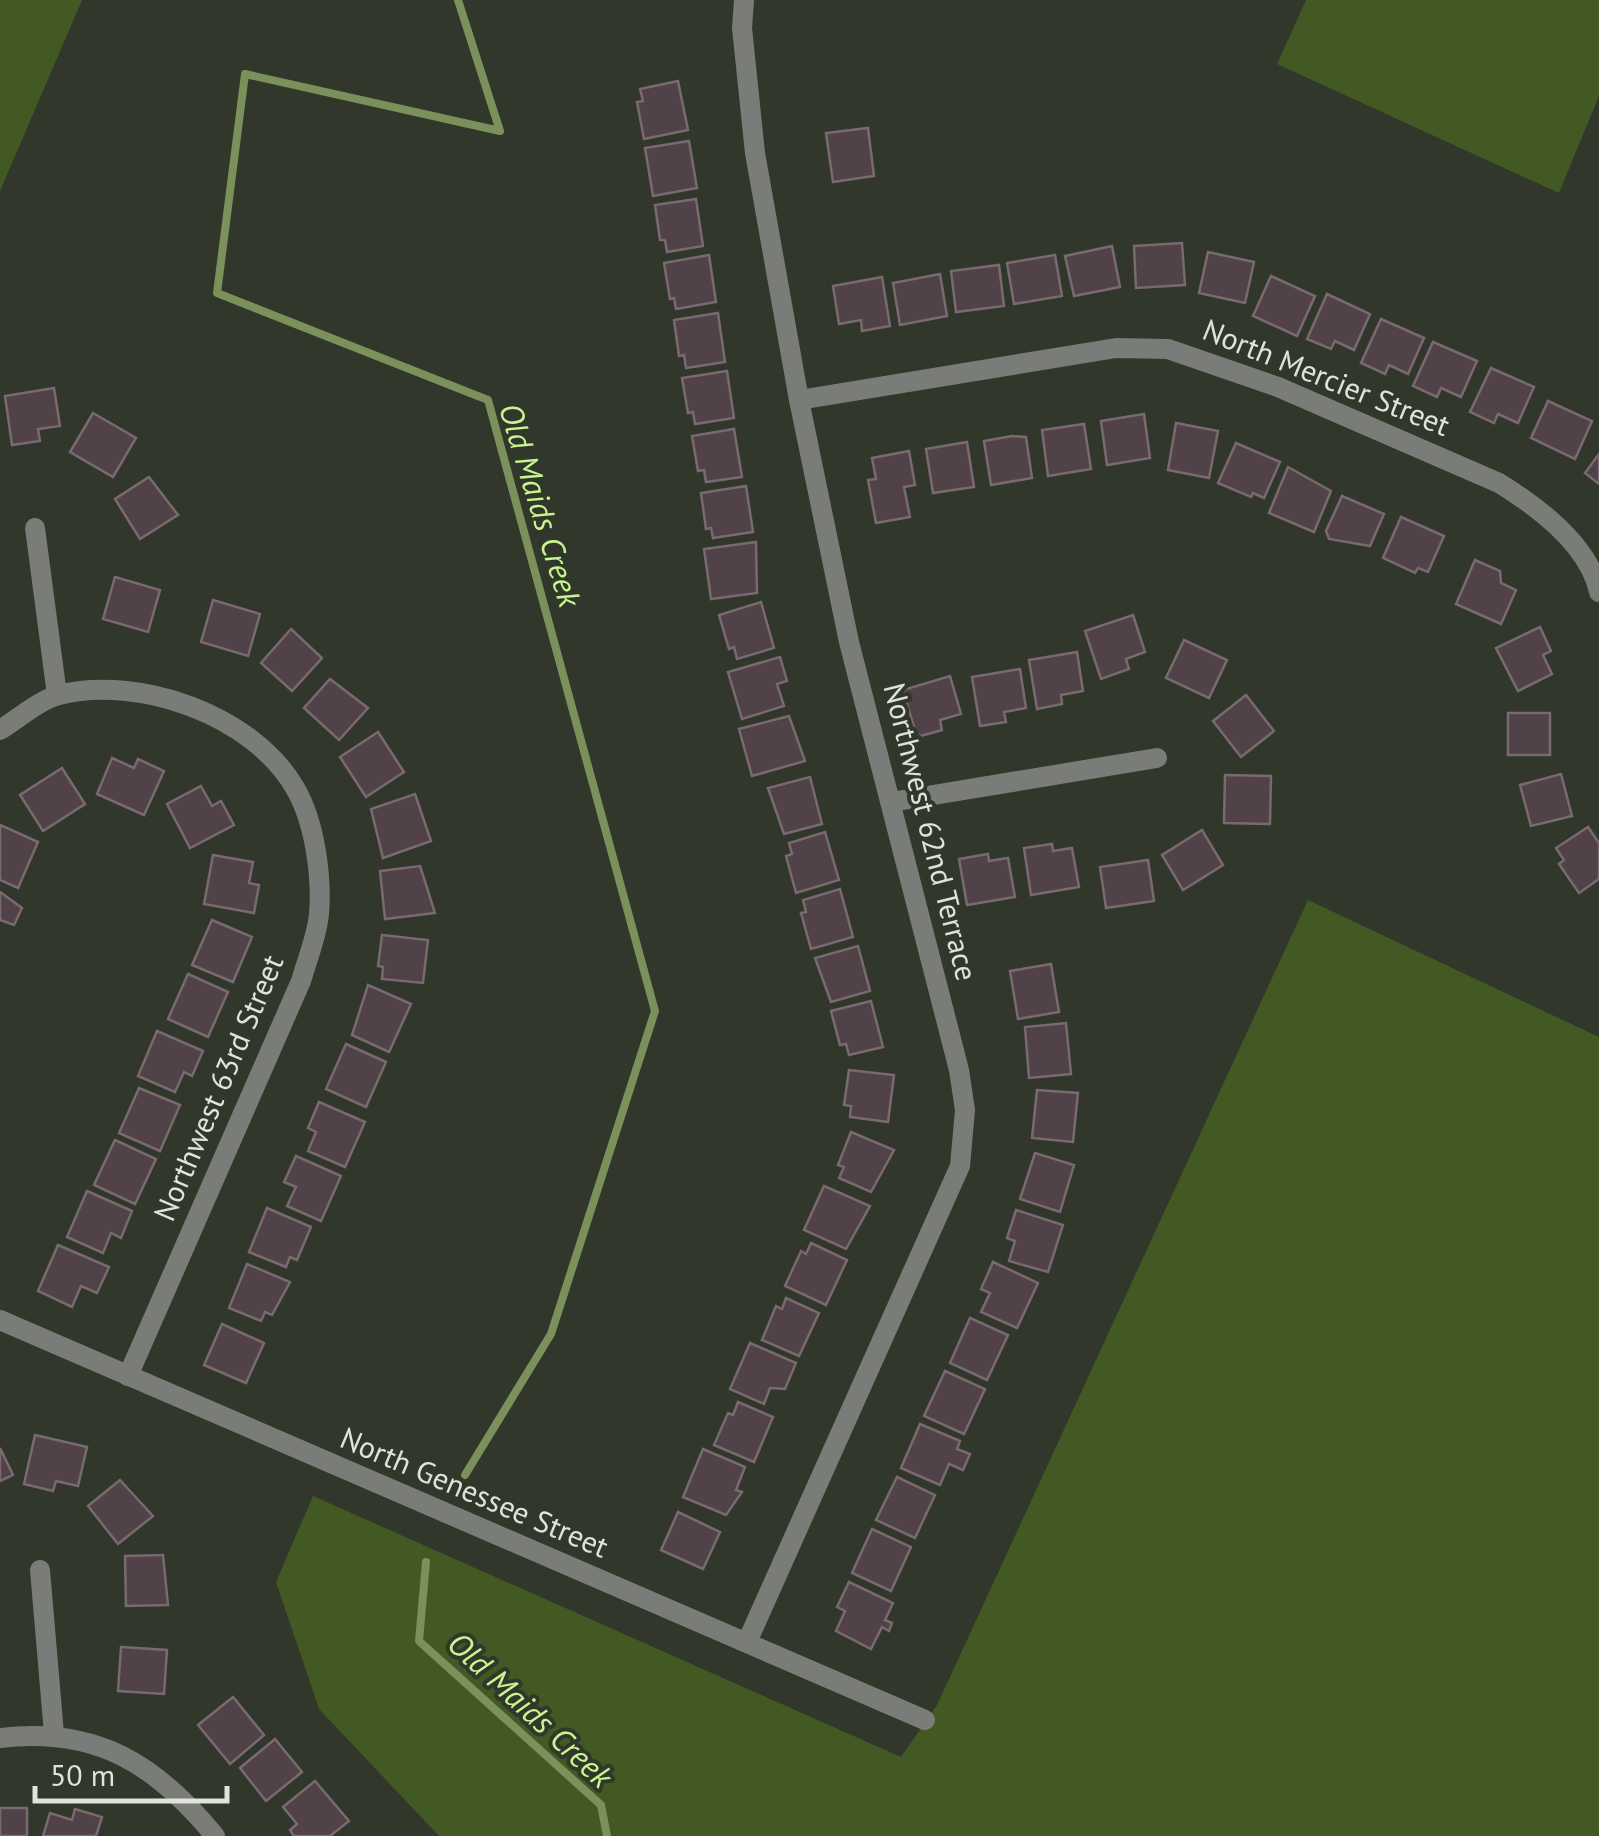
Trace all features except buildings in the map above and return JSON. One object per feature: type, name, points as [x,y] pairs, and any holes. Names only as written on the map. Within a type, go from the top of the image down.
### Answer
[{"type":"street","name":"Northwest 62nd Terrace","points":[[744,0],[742,28],[755,153],[798,400],[846,626],[959,1070],[965,1110],[960,1166],[747,1642]]},
{"type":"street","name":"North Mercier Street","points":[[798,400],[1116,348],[1186,352],[1500,483],[1525,499],[1576,546],[1599,592]]},
{"type":"street","points":[[0,730],[57,695],[35,528]]},
{"type":"street","name":"Northwest 63rd Street","points":[[57,695],[127,690],[194,709],[254,739],[295,788],[316,854],[319,916],[302,981],[128,1376]]},
{"type":"street","points":[[892,802],[1157,758]]},
{"type":"street","name":"North Genessee Street","points":[[0,1320],[925,1720]]},
{"type":"street","points":[[40,1570],[54,1734]]},
{"type":"street","points":[[0,1738],[54,1734],[98,1743],[189,1805],[215,1836]]},
{"type":"green space","points":[[0,0],[82,0],[0,191]]},
{"type":"green space","points":[[1306,0],[1599,0],[1599,96],[1559,193],[1277,64]]},
{"type":"green space","points":[[1308,900],[1599,1037],[1599,1836],[439,1836],[319,1709],[276,1582],[313,1496],[901,1757],[937,1705]]},
{"type":"waterway","name":"Old Maids Creek","points":[[458,0],[500,131],[245,74],[217,293],[488,400],[655,1011],[551,1334],[465,1475]]},
{"type":"waterway","name":"Old Maids Creek","points":[[426,1562],[419,1641],[601,1805],[607,1836]]}]
